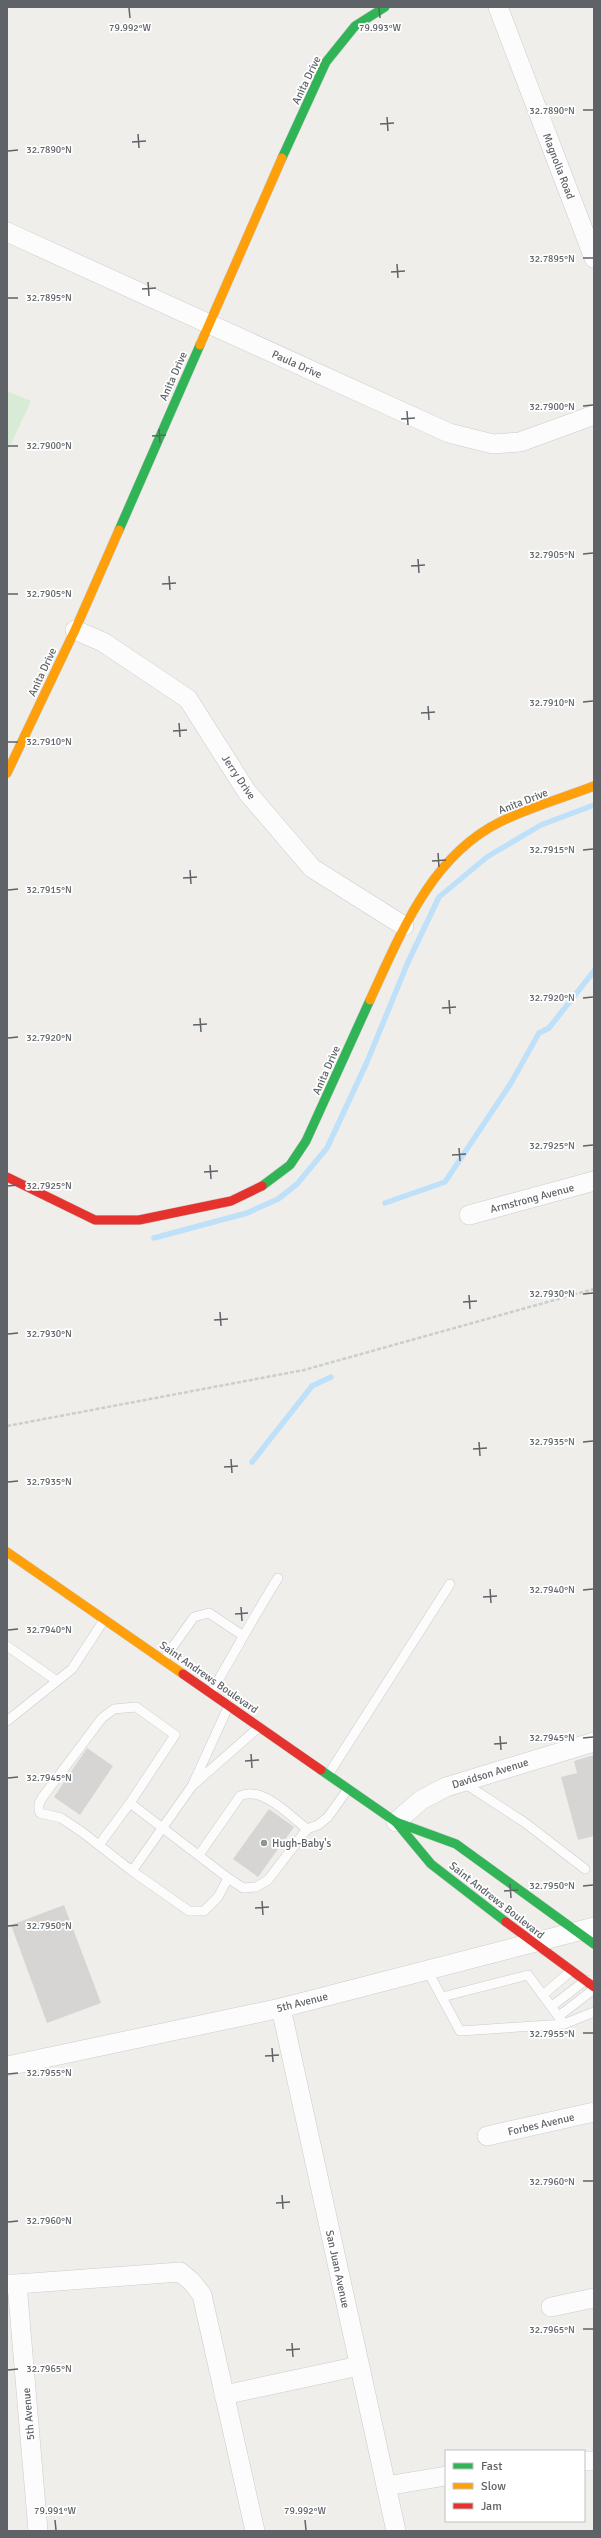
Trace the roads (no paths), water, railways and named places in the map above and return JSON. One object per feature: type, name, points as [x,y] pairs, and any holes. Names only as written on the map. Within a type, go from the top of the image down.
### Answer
[{"type":"street","name":"Anita Drive","points":[[7,773],[75,630],[208,324],[326,62],[355,26],[385,7]]},
{"type":"street","name":"Magnolia Road","points":[[498,7],[594,257]]},
{"type":"street","name":"Paula Drive","points":[[7,232],[449,433],[486,442],[520,442],[594,414]]},
{"type":"street","name":"Jerry Drive","points":[[75,630],[103,642],[188,700],[247,792],[312,868],[404,926]]},
{"type":"street","name":"Anita Drive","points":[[7,1177],[95,1220],[139,1220],[231,1201],[270,1182],[290,1165],[306,1141],[404,926],[442,867],[471,840],[500,822],[594,786]]},
{"type":"street","name":"Armstrong Avenue","points":[[469,1215],[594,1181]]},
{"type":"street","name":"Saint Andrews Boulevard","points":[[7,1552],[104,1620],[164,1659],[396,1822],[456,1844],[585,1930],[594,1944]]},
{"type":"street","name":"Davidson Avenue","points":[[396,1822],[421,1800],[446,1787],[594,1742]]},
{"type":"street","name":"Saint Andrews Boulevard","points":[[396,1822],[431,1864],[533,1944],[586,1980],[594,1988]]},
{"type":"street","name":"5th Avenue","points":[[7,2066],[281,2008],[585,1930]]},
{"type":"street","name":"San Juan Avenue","points":[[281,2008],[396,2531]]},
{"type":"street","name":"Forbes Avenue","points":[[487,2136],[594,2112]]},
{"type":"street","points":[[12,2284],[180,2272],[202,2295],[255,2531]]},
{"type":"street","name":"5th Avenue","points":[[12,2284],[38,2531]]},
{"type":"street","points":[[551,2307],[594,2298]]},
{"type":"street","points":[[224,2395],[359,2366]]},
{"type":"street","points":[[386,2486],[445,2476]]},
{"type":"lane","points":[[211,1692],[238,1646],[242,1635],[278,1578]]},
{"type":"lane","points":[[328,1775],[450,1584]]},
{"type":"lane","points":[[164,1659],[194,1618],[210,1612],[242,1635]]},
{"type":"lane","points":[[7,1721],[72,1670],[104,1620]]},
{"type":"lane","points":[[7,1646],[57,1681]]},
{"type":"lane","points":[[132,1871],[164,1828],[192,1786],[229,1705]]},
{"type":"lane","points":[[99,1845],[130,1803],[175,1735],[136,1707],[114,1709],[102,1718],[45,1794],[38,1808],[40,1813],[61,1818],[189,1911],[204,1911],[208,1908],[218,1897],[228,1878]]},
{"type":"lane","points":[[192,1786],[259,1726]]},
{"type":"lane","points":[[463,1782],[524,1822],[585,1869]]},
{"type":"lane","points":[[130,1803],[243,1888],[256,1886],[268,1880],[307,1829],[318,1825],[328,1817],[348,1789]]},
{"type":"lane","points":[[199,1855],[240,1796],[248,1792],[254,1792],[265,1797],[307,1829]]},
{"type":"lane","points":[[427,1970],[460,2031],[562,2020],[594,2012]]},
{"type":"lane","points":[[544,1994],[572,1970]]},
{"type":"lane","points":[[442,1997],[528,1975],[544,1994],[562,2020]]},
{"type":"lane","points":[[552,2006],[586,1980]]},
{"type":"lane","points":[[562,2020],[594,1988]]},
{"type":"waterway","points":[[154,1238],[247,1213],[278,1199],[297,1184],[327,1148],[367,1062],[408,962],[439,897],[487,857],[541,825],[594,805]]},
{"type":"waterway","points":[[385,1203],[445,1182],[511,1083],[539,1033],[549,1028],[594,971]]},
{"type":"waterway","points":[[252,1462],[312,1386],[331,1377]]},
{"type":"place","name":"Hugh-Baby's","points":[[264,1843]]}]
